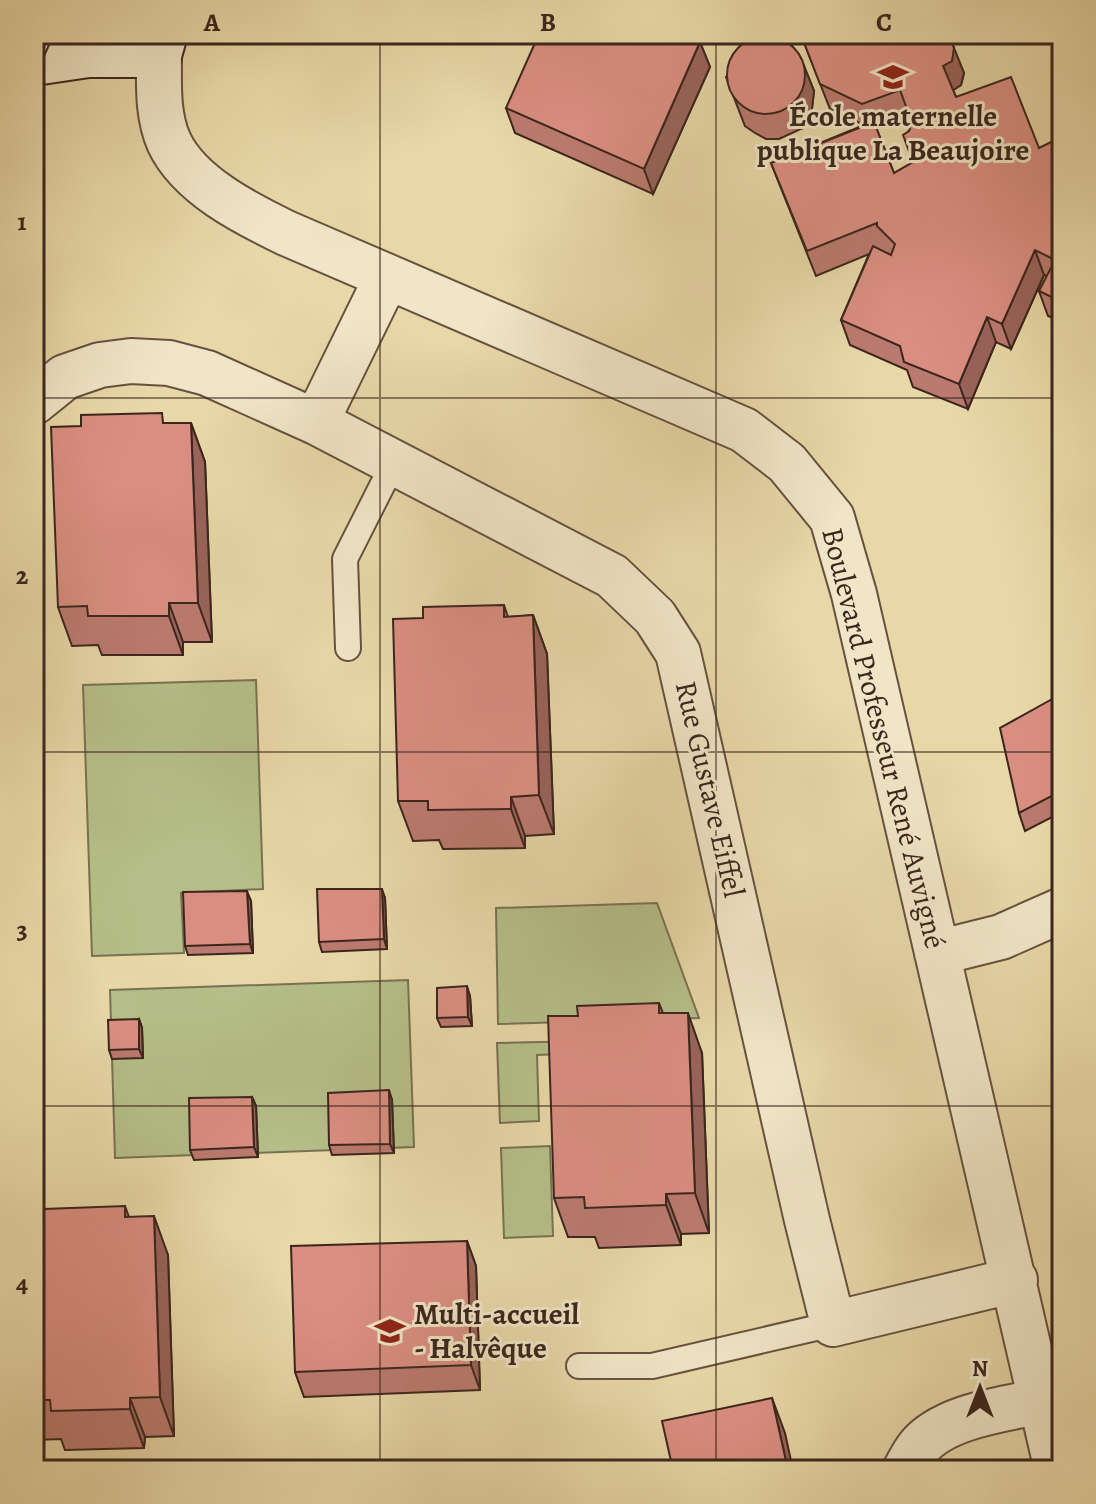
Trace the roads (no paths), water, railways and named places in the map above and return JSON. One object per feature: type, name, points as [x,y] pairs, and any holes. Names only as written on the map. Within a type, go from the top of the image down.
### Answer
[{"type":"street","points":[[34,63],[162,45]]},
{"type":"street","name":"Boulevard Professeur René Auvigné","points":[[162,45],[162,116],[170,143],[193,175],[255,218],[744,430],[787,463],[832,518],[854,594],[1057,1470]]},
{"type":"street","points":[[316,422],[387,277]]},
{"type":"street","name":"Rue Gustave Eiffel","points":[[34,402],[65,377],[100,365],[131,361],[169,363],[207,373],[316,422],[612,576],[655,617],[678,653],[833,1324]]},
{"type":"street","points":[[937,953],[1001,937],[1062,910]]},
{"type":"street","points":[[833,1324],[1015,1280]]},
{"type":"street","points":[[905,1470],[919,1446],[938,1431],[967,1418],[1042,1401]]},
{"type":"lane","points":[[348,648],[345,559],[394,462]]},
{"type":"lane","points":[[579,1366],[652,1366],[833,1324]]},
{"type":"tram line","points":[[34,78],[54,34]]},
{"type":"place","name":"École maternelle publique La Beaujoire","points":[[893,77]]},
{"type":"place","name":"Multi-accueil - Halvêque","points":[[390,1331]]}]
